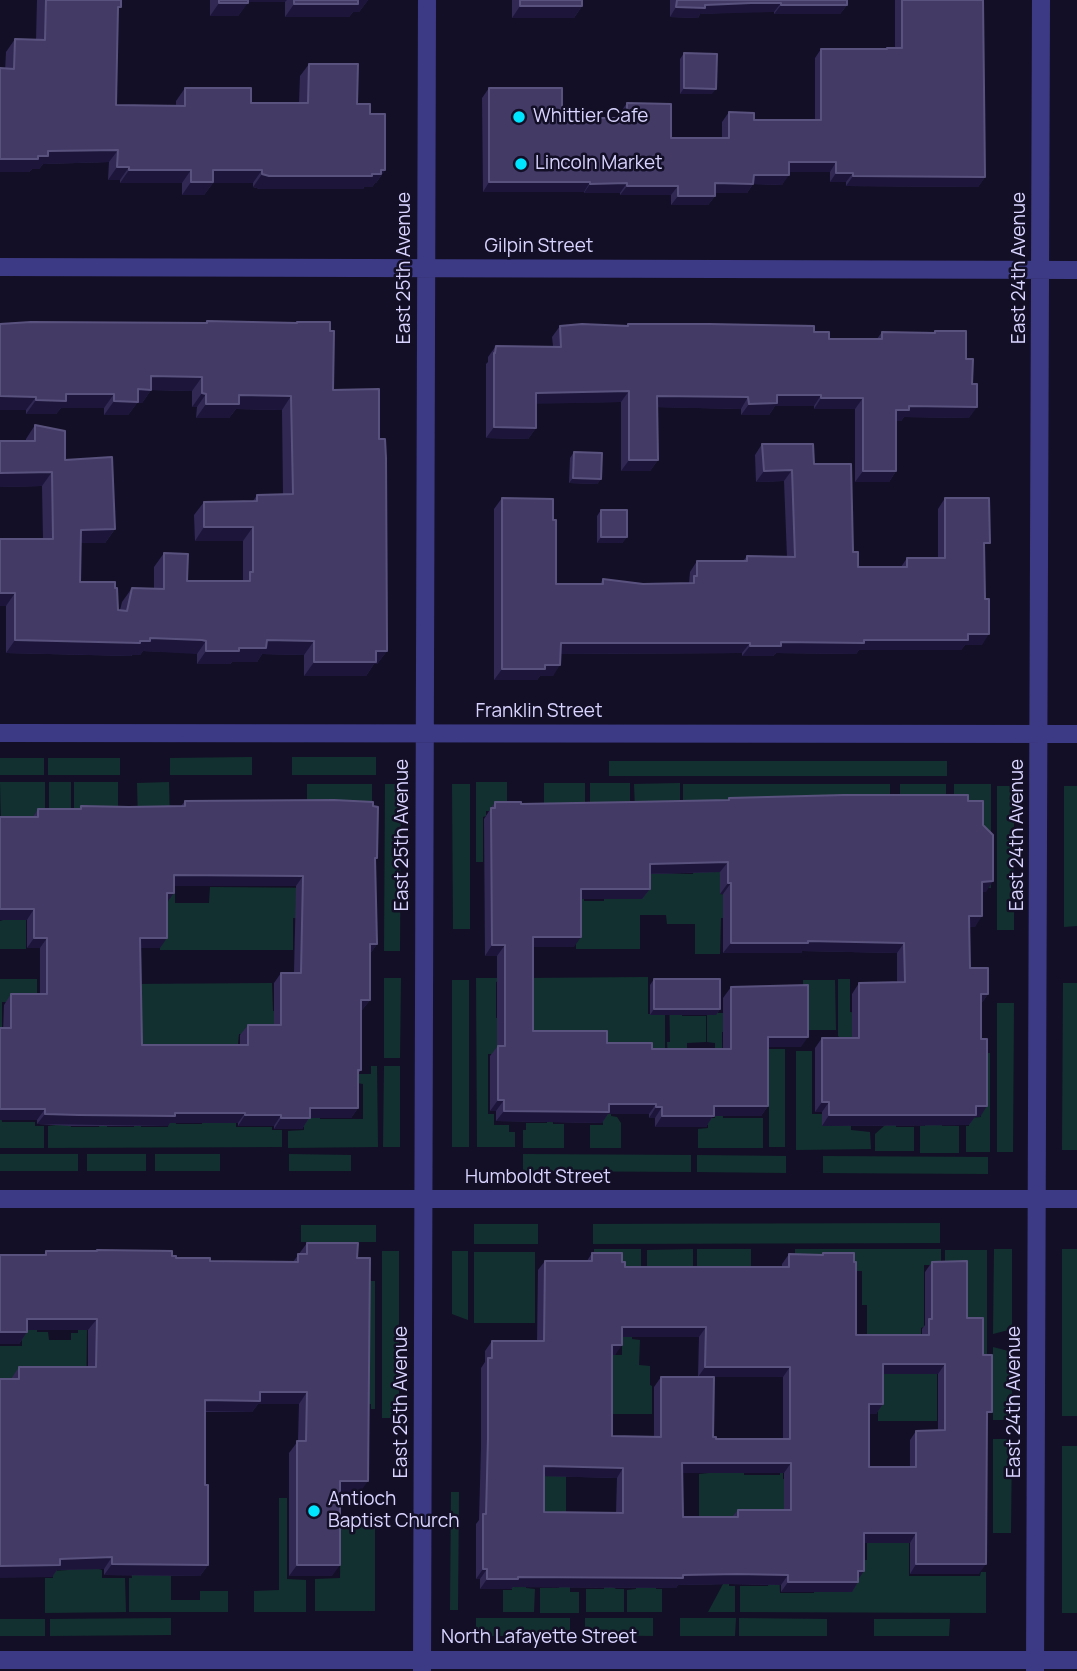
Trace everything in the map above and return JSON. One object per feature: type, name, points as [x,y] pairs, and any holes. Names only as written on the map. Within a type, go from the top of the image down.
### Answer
[{"type":"street","name":"East 25th Avenue","points":[[422,1665],[427,0]]},
{"type":"street","name":"East 24th Avenue","points":[[1035,1665],[1041,0]]},
{"type":"street","name":"Gilpin Street","points":[[0,267],[1077,270]]},
{"type":"street","name":"Franklin Street","points":[[0,733],[1077,734]]},
{"type":"street","name":"Humboldt Street","points":[[0,1199],[1077,1199]]},
{"type":"street","name":"North Lafayette Street","points":[[0,1660],[422,1665],[1035,1665],[1077,1660]]},
{"type":"green space","points":[[252,757],[252,775],[170,775],[170,758]]},
{"type":"green space","points":[[292,757],[376,757],[376,775],[292,775]]},
{"type":"green space","points":[[0,758],[44,758],[44,775],[0,775]]},
{"type":"green space","points":[[48,758],[120,758],[120,775],[48,775]]},
{"type":"green space","points":[[609,761],[947,761],[947,776],[609,776]]},
{"type":"green space","points":[[0,782],[45,782],[45,818],[26,914],[26,949],[0,949],[3,904]]},
{"type":"green space","points":[[49,782],[71,782],[71,880],[49,815]]},
{"type":"green space","points":[[74,782],[118,782],[118,816],[74,816]]},
{"type":"green space","points":[[169,782],[170,822],[138,823],[137,783]]},
{"type":"green space","points":[[476,782],[507,782],[507,811],[486,811],[486,816],[483,817],[483,862],[476,862]]},
{"type":"green space","points":[[544,783],[585,783],[585,804],[544,813]]},
{"type":"green space","points":[[590,783],[630,783],[630,808],[590,805]]},
{"type":"green space","points":[[680,783],[680,808],[635,809],[634,784]]},
{"type":"green space","points":[[307,784],[372,784],[372,809],[307,808]]},
{"type":"green space","points":[[385,784],[401,784],[400,951],[384,951]]},
{"type":"green space","points":[[452,784],[470,784],[470,929],[453,929]]},
{"type":"green space","points":[[683,784],[890,784],[890,802],[683,809]]},
{"type":"green space","points":[[900,784],[946,784],[946,800],[900,801]]},
{"type":"green space","points":[[954,784],[991,784],[991,888],[987,888],[954,799]]},
{"type":"green space","points":[[997,786],[1014,786],[1014,930],[997,930]]},
{"type":"green space","points":[[1064,786],[1077,786],[1077,926],[1064,927]]},
{"type":"green space","points":[[720,819],[720,894],[728,895],[761,918],[721,918],[720,954],[695,954],[695,924],[667,924],[666,915],[640,915],[640,949],[576,949],[576,916],[584,889],[584,901],[604,901],[604,889],[644,873],[693,874],[694,866]]},
{"type":"green space","points":[[168,882],[175,889],[175,903],[209,903],[210,887],[330,888],[331,897],[376,897],[376,942],[315,919],[293,918],[293,950],[160,950],[160,914],[146,905],[168,905]]},
{"type":"green space","points":[[648,977],[648,1014],[665,1014],[665,1050],[488,1054],[488,1114],[494,1114],[494,1125],[509,1125],[509,1132],[515,1132],[515,1147],[477,1147],[476,978],[500,978],[501,981],[496,982],[496,1018],[528,1017],[528,978]]},
{"type":"green space","points":[[384,978],[401,978],[400,1058],[384,1058]]},
{"type":"green space","points":[[0,979],[37,979],[37,1002],[2,1002],[2,1036],[0,1036]]},
{"type":"green space","points":[[838,979],[850,979],[850,1012],[867,1013],[852,1048],[838,1036]]},
{"type":"green space","points":[[452,980],[469,980],[469,1147],[452,1147]]},
{"type":"green space","points":[[803,980],[835,980],[836,1030],[804,1030]]},
{"type":"green space","points":[[272,983],[273,1011],[289,1011],[308,1047],[264,1034],[239,1034],[238,1044],[221,1044],[220,1061],[172,1066],[68,1018],[134,984]]},
{"type":"green space","points":[[1063,983],[1077,983],[1077,1150],[1062,1150]]},
{"type":"green space","points":[[669,987],[682,987],[682,1016],[706,1016],[706,1042],[687,1043],[687,1057],[668,1058]]},
{"type":"green space","points":[[997,1003],[1014,1003],[1013,1152],[997,1152]]},
{"type":"green space","points":[[730,1013],[730,1031],[722,1032],[723,1118],[763,1118],[763,1148],[698,1148],[698,1129],[708,1128],[708,1118],[715,1118],[715,1043],[707,1042],[707,1015]]},
{"type":"green space","points":[[769,1049],[785,1049],[785,1147],[769,1147]]},
{"type":"green space","points":[[796,1051],[812,1051],[812,1114],[822,1114],[822,1126],[839,1126],[851,1120],[851,1130],[870,1132],[871,1149],[796,1150]]},
{"type":"green space","points":[[981,1053],[990,1053],[990,1152],[966,1152],[966,1126],[969,1126],[969,1118],[981,1117]]},
{"type":"green space","points":[[603,1065],[611,1065],[611,1116],[617,1117],[621,1123],[621,1148],[590,1148],[590,1125],[603,1125]]},
{"type":"green space","points":[[371,1066],[377,1066],[378,1147],[288,1148],[288,1131],[304,1130],[304,1119],[319,1068],[320,1119],[363,1119],[363,1084],[357,1083],[357,1074],[371,1074]]},
{"type":"green space","points":[[384,1066],[400,1066],[400,1147],[383,1147]]},
{"type":"green space","points":[[0,1110],[2,1122],[35,1122],[35,1126],[44,1126],[44,1148],[0,1148]]},
{"type":"green space","points":[[547,1113],[553,1113],[553,1124],[564,1124],[564,1148],[523,1148],[523,1130],[526,1130],[526,1123],[547,1123]]},
{"type":"green space","points":[[203,1114],[236,1118],[236,1127],[272,1127],[272,1130],[282,1130],[282,1147],[48,1148],[48,1126],[56,1125],[57,1121],[70,1121],[71,1127],[99,1127],[100,1122],[107,1117],[107,1127],[134,1127],[135,1117],[141,1117],[141,1127],[168,1127],[169,1117],[175,1117],[176,1124],[202,1124]]},
{"type":"green space","points":[[925,1118],[941,1118],[942,1126],[959,1126],[959,1153],[920,1153],[920,1126],[925,1126]]},
{"type":"green space","points":[[892,1119],[896,1119],[896,1127],[914,1127],[914,1151],[875,1151],[875,1134]]},
{"type":"green space","points":[[0,1154],[78,1154],[78,1171],[0,1171]]},
{"type":"green space","points":[[87,1154],[146,1154],[146,1171],[87,1171]]},
{"type":"green space","points":[[155,1154],[220,1154],[220,1171],[155,1171]]},
{"type":"green space","points":[[289,1154],[351,1155],[351,1171],[289,1171]]},
{"type":"green space","points":[[523,1154],[691,1155],[691,1172],[523,1171]]},
{"type":"green space","points":[[697,1155],[786,1156],[786,1173],[697,1172]]},
{"type":"green space","points":[[823,1156],[988,1157],[988,1174],[823,1173]]},
{"type":"green space","points":[[940,1223],[940,1243],[593,1244],[593,1224]]},
{"type":"green space","points":[[474,1224],[538,1224],[538,1244],[474,1244]]},
{"type":"green space","points":[[301,1225],[376,1225],[376,1242],[301,1242]]},
{"type":"green space","points":[[594,1249],[641,1249],[641,1268],[633,1280],[632,1339],[640,1340],[639,1365],[650,1366],[652,1414],[613,1414],[613,1376],[583,1376],[583,1355],[622,1355],[622,1292],[594,1258]]},
{"type":"green space","points":[[693,1249],[693,1270],[647,1276],[647,1250]]},
{"type":"green space","points":[[697,1249],[751,1249],[751,1276],[697,1270]]},
{"type":"green space","points":[[795,1249],[941,1249],[941,1265],[924,1265],[924,1327],[921,1328],[921,1351],[961,1327],[945,1264],[945,1250],[987,1250],[987,1363],[937,1371],[937,1421],[878,1421],[878,1383],[867,1343],[867,1305],[862,1305],[862,1271],[795,1263]]},
{"type":"green space","points":[[994,1249],[1012,1249],[1012,1329],[993,1334]]},
{"type":"green space","points":[[1062,1249],[1077,1249],[1077,1416],[1062,1416]]},
{"type":"green space","points":[[382,1251],[399,1251],[399,1418],[382,1418]]},
{"type":"green space","points":[[452,1251],[468,1251],[468,1320],[452,1314]]},
{"type":"green space","points":[[474,1252],[535,1252],[535,1323],[474,1323]]},
{"type":"green space","points":[[364,1281],[375,1281],[375,1409],[371,1409],[371,1404],[364,1404]]},
{"type":"green space","points":[[37,1290],[37,1332],[48,1332],[49,1340],[71,1340],[71,1333],[78,1333],[78,1329],[87,1329],[86,1413],[0,1419],[0,1346],[22,1346],[22,1322]]},
{"type":"green space","points":[[993,1347],[1012,1352],[1012,1420],[993,1420]]},
{"type":"green space","points":[[993,1439],[1012,1439],[1011,1533],[993,1533]]},
{"type":"green space","points":[[1062,1446],[1077,1446],[1077,1613],[1062,1613]]},
{"type":"green space","points":[[780,1449],[783,1449],[783,1479],[810,1480],[798,1515],[699,1521],[699,1474],[709,1473],[710,1467],[744,1451],[744,1475],[780,1475]]},
{"type":"green space","points":[[540,1468],[566,1475],[566,1521],[539,1521]]},
{"type":"green space","points":[[867,1474],[909,1474],[909,1576],[980,1576],[981,1572],[986,1572],[986,1613],[740,1612],[740,1586],[768,1586],[769,1565],[779,1565],[780,1593],[814,1593],[814,1564],[823,1582],[823,1592],[852,1592],[858,1560],[867,1560]]},
{"type":"green space","points":[[99,1480],[99,1569],[102,1570],[102,1578],[125,1578],[126,1612],[45,1613],[45,1578],[53,1578],[53,1571],[68,1570],[67,1506]]},
{"type":"green space","points":[[451,1492],[459,1492],[458,1610],[450,1610]]},
{"type":"green space","points":[[279,1498],[287,1498],[287,1579],[306,1580],[306,1612],[254,1612],[254,1591],[279,1590]]},
{"type":"green space","points":[[341,1519],[375,1519],[375,1611],[315,1611],[315,1579],[340,1578]]},
{"type":"green space","points":[[729,1562],[729,1586],[735,1586],[735,1612],[708,1612],[723,1584]]},
{"type":"green space","points":[[171,1568],[171,1600],[200,1600],[200,1591],[228,1591],[228,1612],[129,1612],[131,1569]]},
{"type":"green space","points":[[636,1577],[656,1577],[656,1589],[662,1589],[662,1612],[627,1612],[627,1590],[636,1589]]},
{"type":"green space","points":[[526,1579],[526,1588],[535,1589],[534,1612],[503,1612],[503,1590],[512,1590],[512,1581]]},
{"type":"green space","points":[[604,1579],[616,1589],[624,1589],[624,1612],[586,1612],[586,1589],[604,1589]]},
{"type":"green space","points":[[560,1580],[570,1580],[570,1592],[579,1592],[579,1613],[540,1613],[540,1588],[559,1588]]},
{"type":"green space","points":[[171,1618],[171,1635],[50,1636],[50,1619]]},
{"type":"green space","points":[[476,1618],[570,1618],[570,1636],[476,1636]]},
{"type":"green space","points":[[585,1618],[653,1618],[653,1636],[585,1635]]},
{"type":"green space","points":[[680,1618],[736,1618],[735,1636],[680,1636]]},
{"type":"green space","points":[[739,1618],[827,1619],[827,1636],[739,1636]]},
{"type":"green space","points":[[0,1619],[45,1619],[45,1636],[0,1636]]},
{"type":"green space","points":[[874,1619],[950,1619],[949,1636],[874,1636]]},
{"type":"building","points":[[46,0],[121,0],[121,7],[118,7],[116,105],[185,106],[185,88],[251,88],[251,103],[308,103],[309,64],[358,64],[357,104],[370,104],[370,114],[385,114],[385,170],[372,176],[269,176],[262,174],[262,170],[213,170],[213,182],[191,182],[191,170],[129,170],[129,167],[117,167],[118,150],[48,151],[48,156],[38,156],[38,159],[0,159],[0,68],[14,69],[15,39],[45,40]]},
{"type":"building","points":[[219,0],[248,0],[248,3],[219,3]]},
{"type":"building","points":[[294,0],[358,0],[358,4],[294,4]]},
{"type":"building","points":[[520,0],[582,0],[582,6],[520,6]]},
{"type":"building","points":[[677,0],[847,0],[847,5],[751,3],[705,5],[705,8],[676,7]]},
{"type":"building","points":[[902,0],[983,0],[985,177],[853,176],[853,173],[836,173],[836,162],[789,162],[789,175],[754,175],[753,184],[715,183],[715,196],[678,196],[678,186],[627,186],[627,183],[590,182],[489,182],[489,88],[562,88],[562,118],[627,118],[627,103],[671,104],[671,138],[729,138],[729,112],[754,113],[754,120],[821,120],[821,49],[902,48]]},
{"type":"building","points":[[684,53],[717,54],[716,89],[684,88]]},
{"type":"building","points":[[330,322],[330,331],[334,331],[333,390],[379,389],[379,439],[385,439],[386,458],[387,651],[376,651],[376,662],[314,662],[314,641],[267,640],[266,648],[206,651],[206,641],[202,640],[150,638],[150,641],[140,643],[15,640],[15,593],[0,593],[0,539],[53,539],[52,472],[0,473],[0,441],[35,441],[35,425],[65,431],[65,460],[112,457],[115,529],[81,530],[80,582],[115,582],[118,610],[127,611],[132,588],[164,589],[164,553],[188,554],[187,581],[250,581],[250,572],[253,572],[253,527],[204,527],[204,502],[257,501],[257,495],[293,494],[291,396],[239,395],[239,404],[206,404],[206,394],[202,393],[202,377],[151,376],[151,390],[138,389],[138,402],[114,401],[114,394],[66,394],[66,401],[0,396],[0,324]]},
{"type":"building","points":[[560,326],[814,326],[814,332],[829,332],[829,339],[882,339],[882,332],[966,331],[966,359],[973,359],[972,384],[977,384],[977,407],[909,406],[909,410],[896,410],[896,471],[863,471],[863,398],[777,395],[777,403],[749,404],[748,397],[657,396],[658,460],[629,460],[629,391],[536,393],[536,428],[494,427],[496,346],[561,347]]},
{"type":"building","points":[[762,444],[813,444],[814,464],[851,464],[853,552],[858,552],[858,567],[907,567],[907,558],[945,558],[945,498],[989,498],[990,543],[984,543],[989,634],[968,634],[968,640],[781,642],[781,646],[750,646],[750,643],[561,643],[560,665],[545,665],[545,669],[502,669],[502,498],[553,499],[553,520],[556,520],[556,584],[603,584],[603,579],[643,584],[694,583],[697,561],[747,561],[747,556],[795,557],[792,470],[764,471]]},
{"type":"building","points":[[574,452],[602,453],[601,479],[573,478]]},
{"type":"building","points":[[601,510],[627,510],[627,537],[601,537]]},
{"type":"building","points":[[844,795],[968,795],[968,801],[983,801],[983,825],[993,835],[993,881],[982,882],[982,916],[969,916],[970,968],[988,968],[988,994],[981,994],[981,1039],[987,1039],[987,1106],[976,1106],[976,1115],[829,1115],[829,1102],[822,1102],[822,1038],[859,1038],[859,983],[905,982],[904,943],[731,943],[731,883],[728,883],[728,862],[650,864],[650,889],[581,889],[581,937],[533,937],[533,1031],[607,1031],[607,1043],[652,1043],[652,1049],[731,1049],[731,987],[808,985],[808,1037],[768,1037],[768,1106],[714,1106],[714,1116],[662,1116],[662,1107],[656,1107],[656,1104],[609,1104],[609,1112],[504,1111],[504,1100],[498,1100],[498,1046],[505,1046],[505,945],[492,945],[491,808],[495,808],[495,802],[632,802]]},
{"type":"building","points":[[334,800],[373,802],[373,806],[378,807],[375,858],[377,944],[370,944],[370,1000],[361,1000],[358,1108],[310,1108],[310,1118],[281,1118],[281,1115],[245,1113],[175,1113],[175,1116],[79,1115],[45,1114],[45,1109],[0,1109],[0,1028],[11,1028],[11,994],[47,994],[47,938],[34,938],[34,909],[0,909],[0,817],[38,817],[38,809],[81,809],[81,806],[185,806],[185,801]],"holes":[[[174,875],[303,876],[301,973],[281,973],[281,1025],[248,1025],[248,1045],[142,1045],[140,938],[167,938],[167,893],[174,893]]]},
{"type":"building","points":[[654,979],[720,979],[720,1009],[654,1009]]},
{"type":"building","points":[[307,1243],[358,1243],[357,1258],[370,1258],[368,1481],[340,1481],[340,1565],[297,1565],[297,1441],[306,1441],[307,1392],[260,1392],[260,1401],[205,1400],[208,1565],[112,1564],[112,1557],[60,1559],[60,1565],[0,1566],[0,1379],[19,1379],[19,1367],[96,1367],[97,1319],[27,1319],[27,1332],[0,1332],[0,1255],[46,1255],[46,1251],[172,1251],[172,1256],[176,1258],[210,1258],[210,1261],[298,1262],[298,1254],[307,1254]]},
{"type":"building","points":[[592,1253],[622,1253],[625,1267],[789,1267],[789,1254],[854,1253],[856,1335],[929,1335],[929,1319],[932,1319],[932,1262],[967,1261],[967,1318],[983,1318],[983,1355],[992,1355],[992,1412],[987,1412],[986,1564],[916,1564],[916,1533],[864,1533],[864,1571],[858,1571],[858,1582],[788,1582],[788,1575],[737,1574],[683,1575],[683,1578],[487,1579],[487,1569],[483,1569],[483,1514],[486,1514],[488,1358],[492,1358],[492,1341],[544,1341],[545,1261],[592,1261]],"holes":[[[622,1327],[706,1327],[705,1367],[790,1367],[790,1439],[713,1437],[714,1377],[661,1377],[661,1437],[612,1436],[612,1345],[622,1345]],[[883,1364],[945,1364],[945,1430],[916,1431],[916,1467],[869,1467],[869,1404],[883,1404]],[[682,1463],[791,1463],[791,1510],[738,1510],[738,1517],[683,1517]],[[544,1466],[623,1468],[623,1513],[544,1512]]]},
{"type":"place","name":"Whittier Cafe","points":[[519,117]]},
{"type":"place","name":"Lincoln Market","points":[[521,164]]},
{"type":"place","name":"Antioch Baptist Church","points":[[314,1511]]}]
